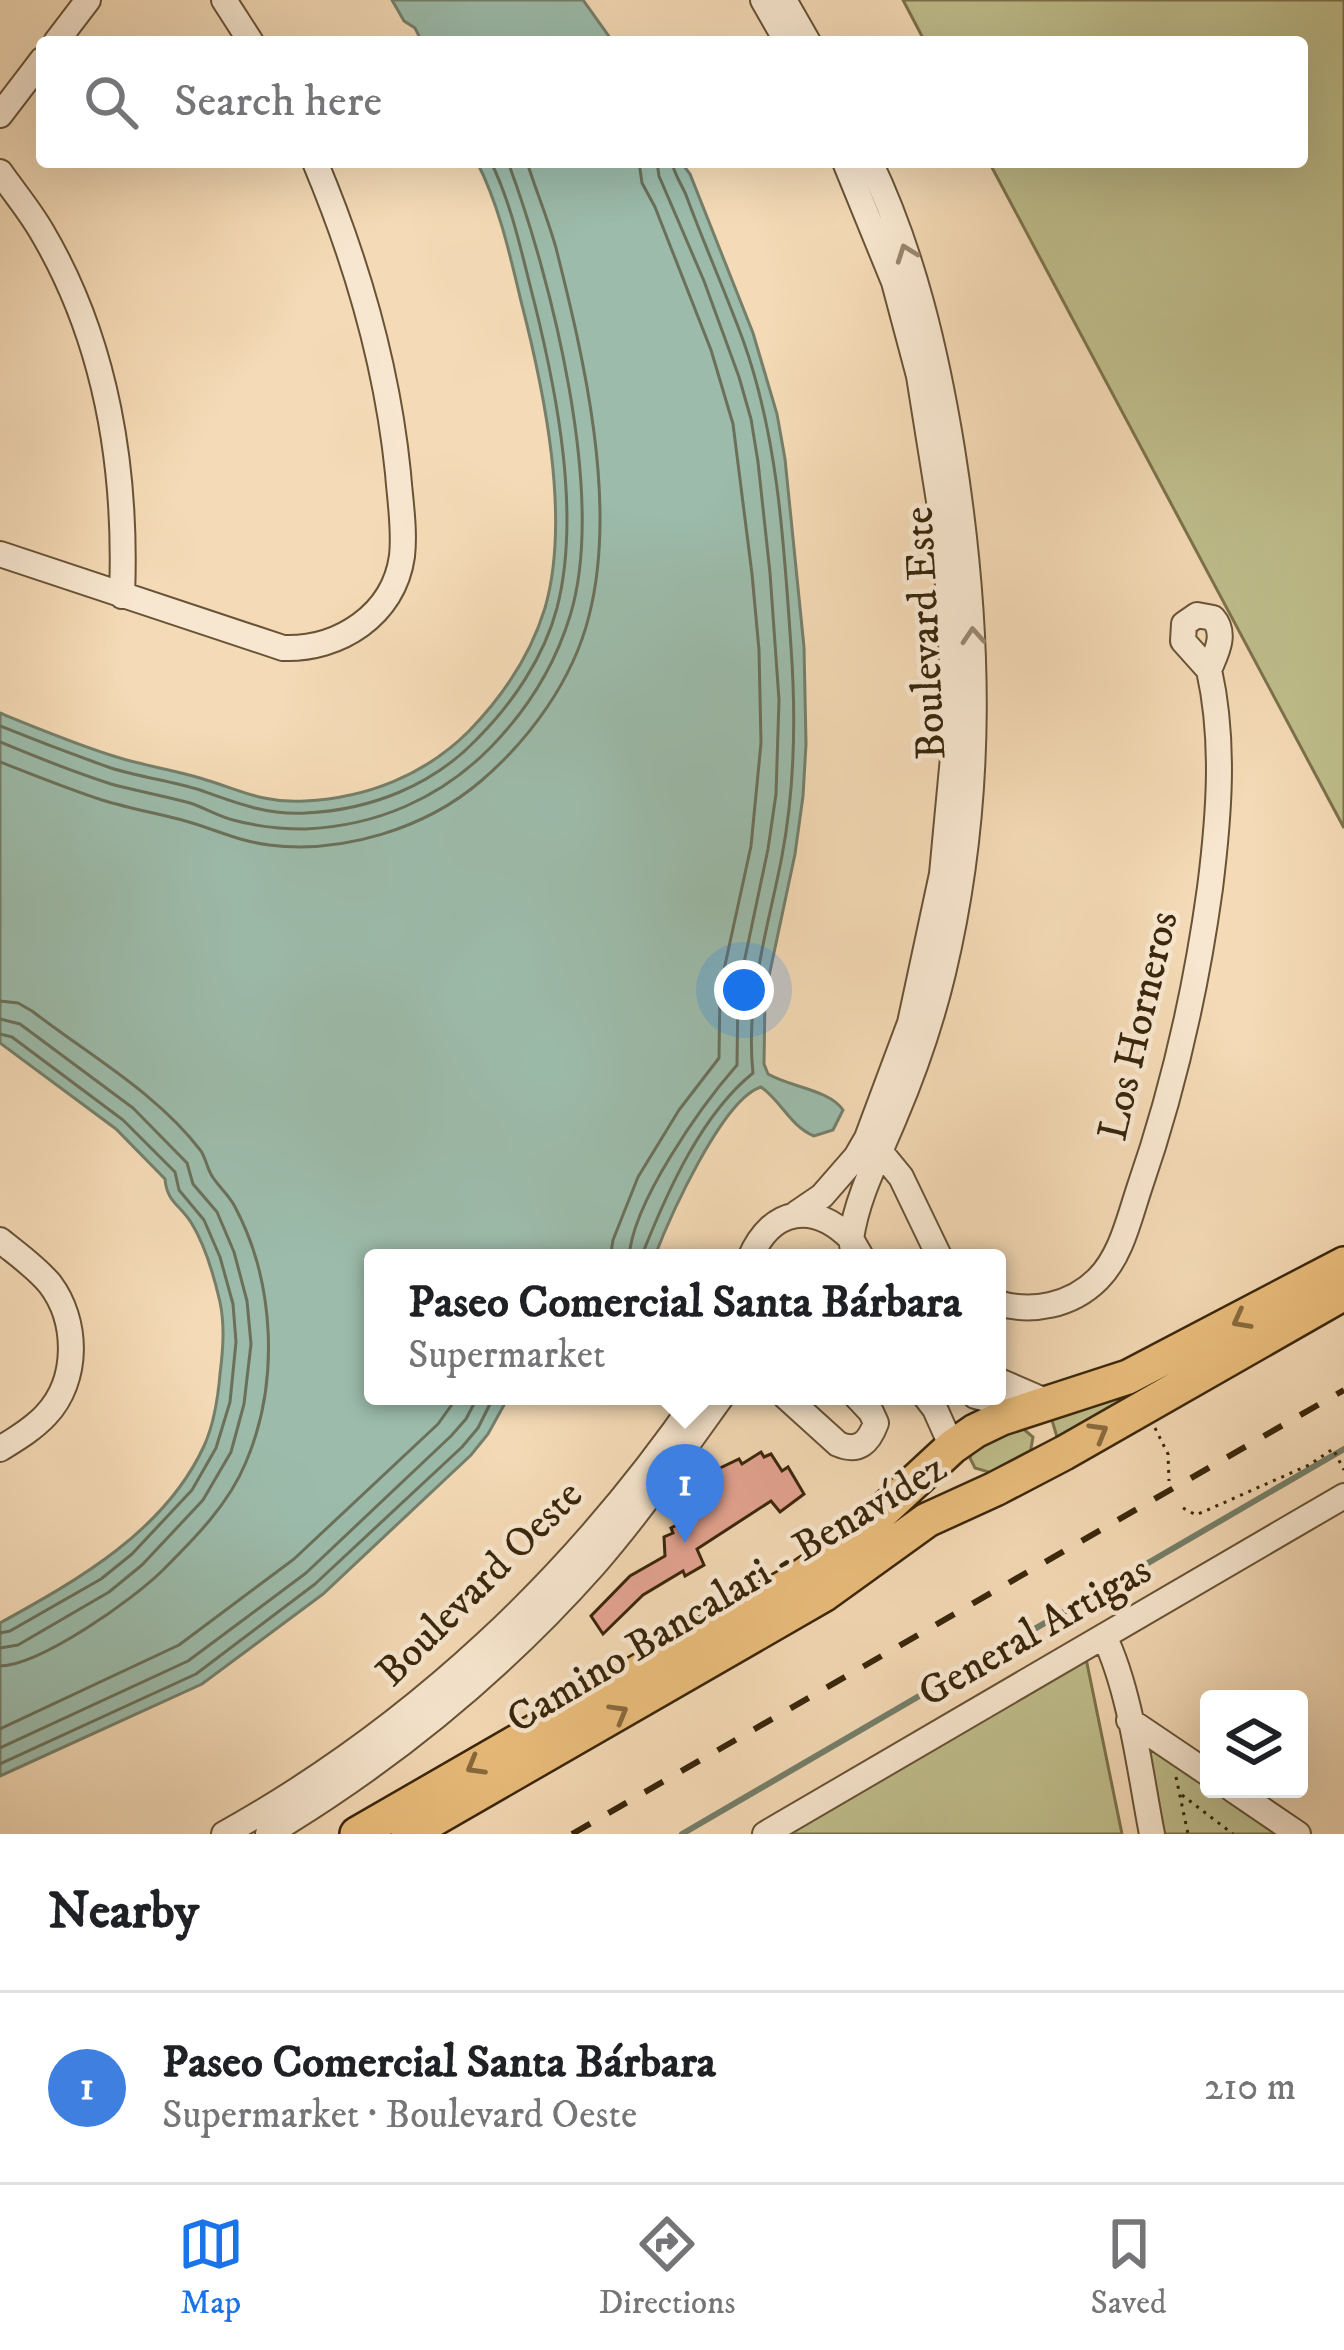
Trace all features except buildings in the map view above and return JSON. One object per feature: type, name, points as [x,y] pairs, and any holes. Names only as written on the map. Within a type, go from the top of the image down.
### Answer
[{"type":"main road","name":"Camino Bancalari - Benavídez","points":[[357,1834],[794,1582],[843,1548],[975,1431],[1128,1377],[1344,1264]]},
{"type":"main road","name":"Camino Bancalari - Benavídez","points":[[408,1834],[823,1595],[927,1520],[995,1489],[1344,1293]]},
{"type":"main road","points":[[1038,1406],[1047,1440],[1040,1463]]},
{"type":"main road","points":[[952,1447],[962,1472],[995,1489]]},
{"type":"street","points":[[61,36],[88,0]]},
{"type":"street","points":[[224,0],[247,36]]},
{"type":"street","points":[[763,0],[784,36]]},
{"type":"street","points":[[784,0],[805,36]]},
{"type":"street","points":[[0,115],[36,68]]},
{"type":"street","points":[[0,554],[283,648],[325,645],[372,615],[395,582],[402,557],[390,406],[349,246],[317,168]]},
{"type":"street","name":"Boulevard Este","points":[[847,168],[894,282],[914,316]]},
{"type":"street","name":"Boulevard Este","points":[[856,1249],[874,1144],[952,875],[960,594],[919,376],[913,273],[872,168]]},
{"type":"street","points":[[0,172],[41,231],[78,305],[95,353],[123,502],[122,596]]},
{"type":"street","name":"Los Horneros","points":[[1006,1305],[1050,1306],[1096,1282],[1111,1264],[1123,1237],[1150,1159],[1193,994],[1216,844],[1218,724],[1209,670]]},
{"type":"street","points":[[874,1144],[901,1177],[936,1249]]},
{"type":"street","name":"Boulevard Este","points":[[756,1249],[766,1232],[822,1196],[874,1144]]},
{"type":"street","points":[[797,1213],[831,1221],[854,1249]]},
{"type":"street","points":[[0,1240],[51,1285],[71,1337],[65,1382],[56,1403],[44,1418],[0,1449]]},
{"type":"street","points":[[1006,1386],[1038,1406]]},
{"type":"street","points":[[1006,1401],[1038,1406]]},
{"type":"street","name":"Boulevard Oeste","points":[[560,1585],[587,1541],[692,1405]]},
{"type":"street","name":"Boulevard Oeste","points":[[268,1834],[311,1808],[408,1713],[629,1523],[715,1405]]},
{"type":"street","points":[[795,1405],[838,1444],[849,1448],[859,1448],[877,1423],[864,1405]]},
{"type":"street","points":[[932,1405],[952,1447]]},
{"type":"street","name":"General Artigas","points":[[765,1834],[1344,1496]]},
{"type":"street","points":[[1104,1636],[1129,1720],[1152,1834]]},
{"type":"street","points":[[1129,1720],[1200,1768]]},
{"type":"street","name":"Boulevard Oeste","points":[[224,1834],[327,1773],[360,1760]]},
{"type":"street","points":[[1245,1798],[1298,1834]]},
{"type":"path","points":[[1151,1421],[1168,1454],[1169,1480]]},
{"type":"path","points":[[1183,1508],[1196,1515],[1309,1465],[1333,1449],[1344,1470]]},
{"type":"path","points":[[1170,1747],[1188,1834]]},
{"type":"path","points":[[1179,1793],[1233,1834]]},
{"type":"shaded area","points":[[903,0],[1344,0],[1344,828],[992,168],[1308,168],[1308,36],[922,36]]},
{"type":"shaded area","points":[[1174,1372],[1058,1439],[1051,1417]]},
{"type":"shaded area","points":[[1021,1427],[1033,1437],[1030,1454],[992,1473],[975,1468],[970,1458],[973,1447]]},
{"type":"shaded area","points":[[1082,1639],[1122,1834],[760,1834]]},
{"type":"shaded area","points":[[1129,1720],[1200,1768],[1200,1798],[1245,1798],[1298,1834],[1152,1834]]},
{"type":"water","points":[[392,0],[583,0],[609,36],[419,36]]},
{"type":"water","points":[[480,168],[686,168],[753,333],[785,459],[804,647],[806,744],[795,854],[765,995],[764,1064],[768,1074],[829,1098],[843,1110],[833,1130],[814,1136],[761,1087],[746,1096],[698,1162],[658,1249],[364,1249],[364,1405],[504,1405],[488,1434],[323,1594],[202,1684],[0,1776],[0,1623],[117,1550],[167,1503],[187,1476],[207,1438],[217,1402],[223,1320],[205,1252],[165,1179],[116,1129],[0,1043],[0,713],[120,758],[263,798],[290,801],[351,795],[394,781],[452,747],[481,718],[515,674],[539,625],[552,573],[555,535],[551,454],[538,374],[492,195]]},
{"type":"waterway","points":[[682,1834],[1344,1449]]},
{"type":"railway","points":[[572,1834],[1344,1390]]},
{"type":"place","name":"Paseo Comercial Santa Bárbara","points":[[685,1543]]}]
